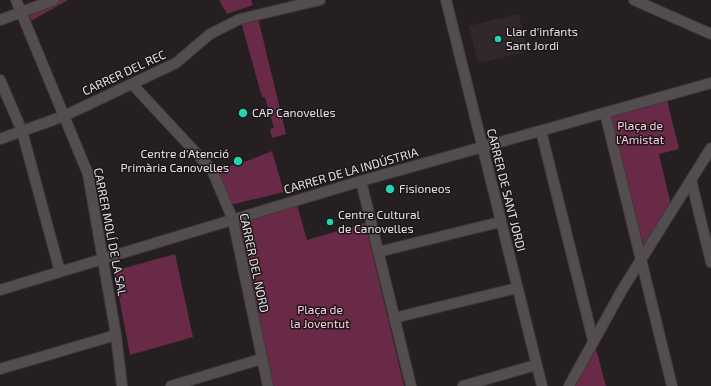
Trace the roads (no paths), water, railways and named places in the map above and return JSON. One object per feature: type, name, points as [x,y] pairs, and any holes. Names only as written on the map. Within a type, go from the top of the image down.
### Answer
[{"type":"street","name":"CARRER MOLÍ DE LA SAL","points":[[16,0],[88,174],[116,335],[122,386]]},
{"type":"street","points":[[0,20],[21,14],[54,0]]},
{"type":"street","name":"CARRER DEL REC","points":[[0,139],[64,116],[176,63],[210,34],[240,19],[320,0]]},
{"type":"street","name":"CARRER DE SANT JORDI","points":[[446,0],[481,147],[542,386]]},
{"type":"street","points":[[634,0],[711,34]]},
{"type":"street","points":[[0,80],[22,131],[60,272]]},
{"type":"street","name":"CARRER DE LA INDÚSTRIA","points":[[0,290],[361,181],[711,83]]},
{"type":"street","name":"CARRER DEL NORD","points":[[132,84],[212,170],[232,220],[261,360],[268,386]]},
{"type":"street","points":[[605,113],[640,261],[672,386]]},
{"type":"street","points":[[540,131],[593,340]]},
{"type":"street","points":[[569,386],[593,340],[640,261],[711,148]]},
{"type":"street","points":[[691,180],[711,262]]},
{"type":"street","points":[[361,181],[411,386]]},
{"type":"street","points":[[378,252],[500,222]]},
{"type":"street","points":[[394,318],[517,288]]},
{"type":"street","points":[[0,369],[116,335]]},
{"type":"street","points":[[171,386],[261,360]]},
{"type":"street","points":[[463,386],[536,365]]},
{"type":"place","name":"Llar d'infants Sant Jordi","points":[[498,39]]},
{"type":"place","name":"CAP Canovelles","points":[[243,113]]},
{"type":"place","name":"Centre d'Atenció Primària Canovelles","points":[[238,161]]},
{"type":"place","name":"Fisioneos","points":[[390,189]]},
{"type":"place","name":"Centre Cultural de Canovelles","points":[[330,222]]},
{"type":"park label","name":"Plaça de l'Amistat","points":[[640,133]]},
{"type":"park label","name":"Plaça de la Joventut","points":[[320,317]]}]
